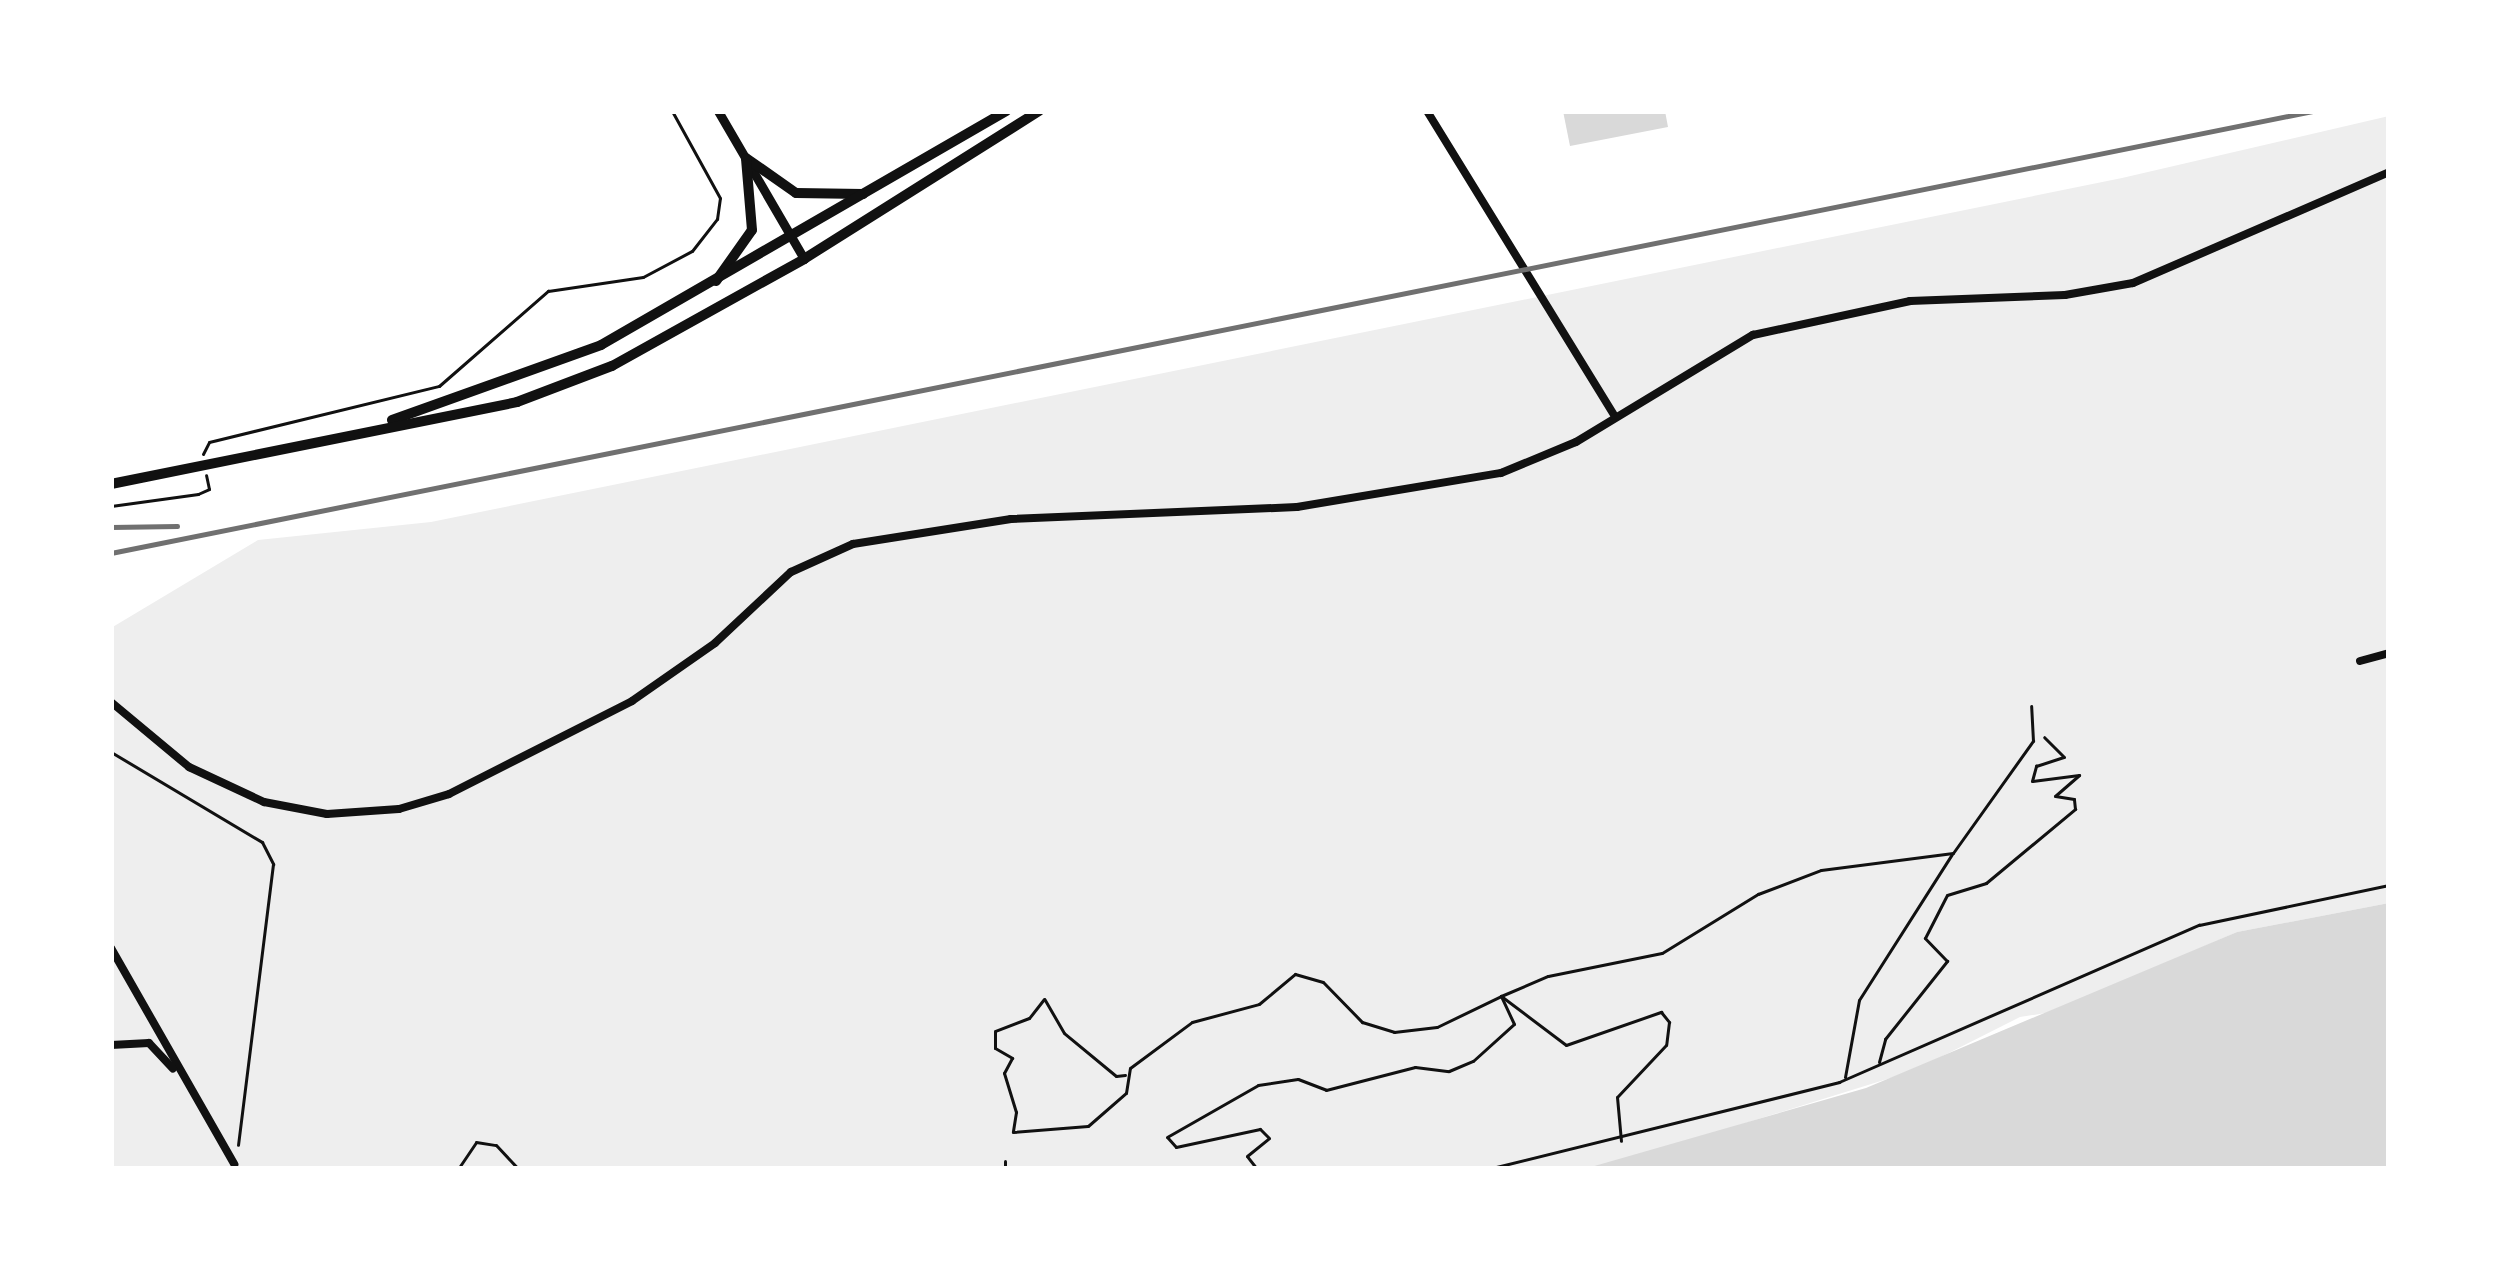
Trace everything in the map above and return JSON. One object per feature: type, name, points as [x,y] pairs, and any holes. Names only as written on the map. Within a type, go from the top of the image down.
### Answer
[{"type":"main road","points":[[344,436],[527,376],[710,287],[1006,111]]},
{"type":"main road","points":[[111,484],[517,402],[574,380],[804,259],[1039,111]]},
{"type":"main road","points":[[746,158],[796,193],[868,193]]},
{"type":"main road","points":[[710,287],[752,230],[746,158]]},
{"type":"street","points":[[718,111],[804,259]]},
{"type":"street","points":[[1427,111],[1616,417]]},
{"type":"street","points":[[111,702],[189,767],[264,802],[327,814],[399,809],[449,794],[632,701],[715,643],[791,572],[853,544],[1011,519],[1376,498],[1501,473],[1616,417],[1753,335],[1910,301],[2065,295],[2134,283],[2389,172]]},
{"type":"street","points":[[2360,661],[2389,653]]},
{"type":"street","points":[[111,948],[234,1163]]},
{"type":"street","points":[[111,1045],[149,1043],[189,1090]]},
{"type":"path","points":[[202,448],[439,386],[548,291],[643,277],[692,251],[717,219],[720,198],[672,111]]},
{"type":"path","points":[[111,506],[198,494],[207,480]]},
{"type":"path","points":[[1845,1079],[1858,1000],[2033,741],[2031,706]]},
{"type":"path","points":[[1880,1064],[1885,1039],[1947,962],[1925,938],[1947,895],[1986,883],[2075,809],[2074,799],[2055,796],[2079,775],[2032,781],[2036,766],[2064,757],[2044,737]]},
{"type":"path","points":[[111,752],[262,842],[272,864],[256,1042],[234,1163]]},
{"type":"path","points":[[1125,1075],[1126,1094],[1088,1126],[1012,1132],[1016,1112],[1004,1073],[1012,1058],[995,1048],[995,1031],[1029,1018],[1040,1000],[1064,1033],[1107,1061],[1113,1074],[1125,1075],[1192,1022],[1258,1004],[1295,974],[1323,982],[1362,1022],[1394,1033],[1437,1027],[1548,976],[1662,953],[1758,894],[1821,870],[1953,853]]},
{"type":"path","points":[[1488,1169],[1621,1141],[1647,1127],[1697,1123],[1845,1079],[2232,914],[2389,885]]},
{"type":"path","points":[[1501,996],[1566,1045],[1661,1012],[1669,1022],[1666,1046],[1617,1097],[1621,1141]]},
{"type":"path","points":[[1257,1169],[1247,1156],[1269,1138],[1260,1129],[1176,1147],[1167,1137],[1258,1084],[1298,1079],[1326,1090],[1473,1061],[1514,1024],[1501,996]]},
{"type":"path","points":[[458,1169],[471,1146],[487,1142],[518,1169]]},
{"type":"path","points":[[1005,1161],[1005,1169]]},
{"type":"shaded area","points":[[1563,111],[1665,111],[1668,127],[1570,146]]},
{"type":"shaded area","points":[[2389,116],[2389,903],[2237,932],[2052,1012],[2020,1017],[1913,1071],[1604,1167],[111,1169],[111,628],[258,540],[431,522],[2122,178]]},
{"type":"shaded area","points":[[2389,903],[2389,1169],[1584,1169],[1866,1088],[2237,932]]},
{"type":"railway","points":[[111,553],[2312,111]]},
{"type":"railway","points":[[111,527],[177,526]]}]
